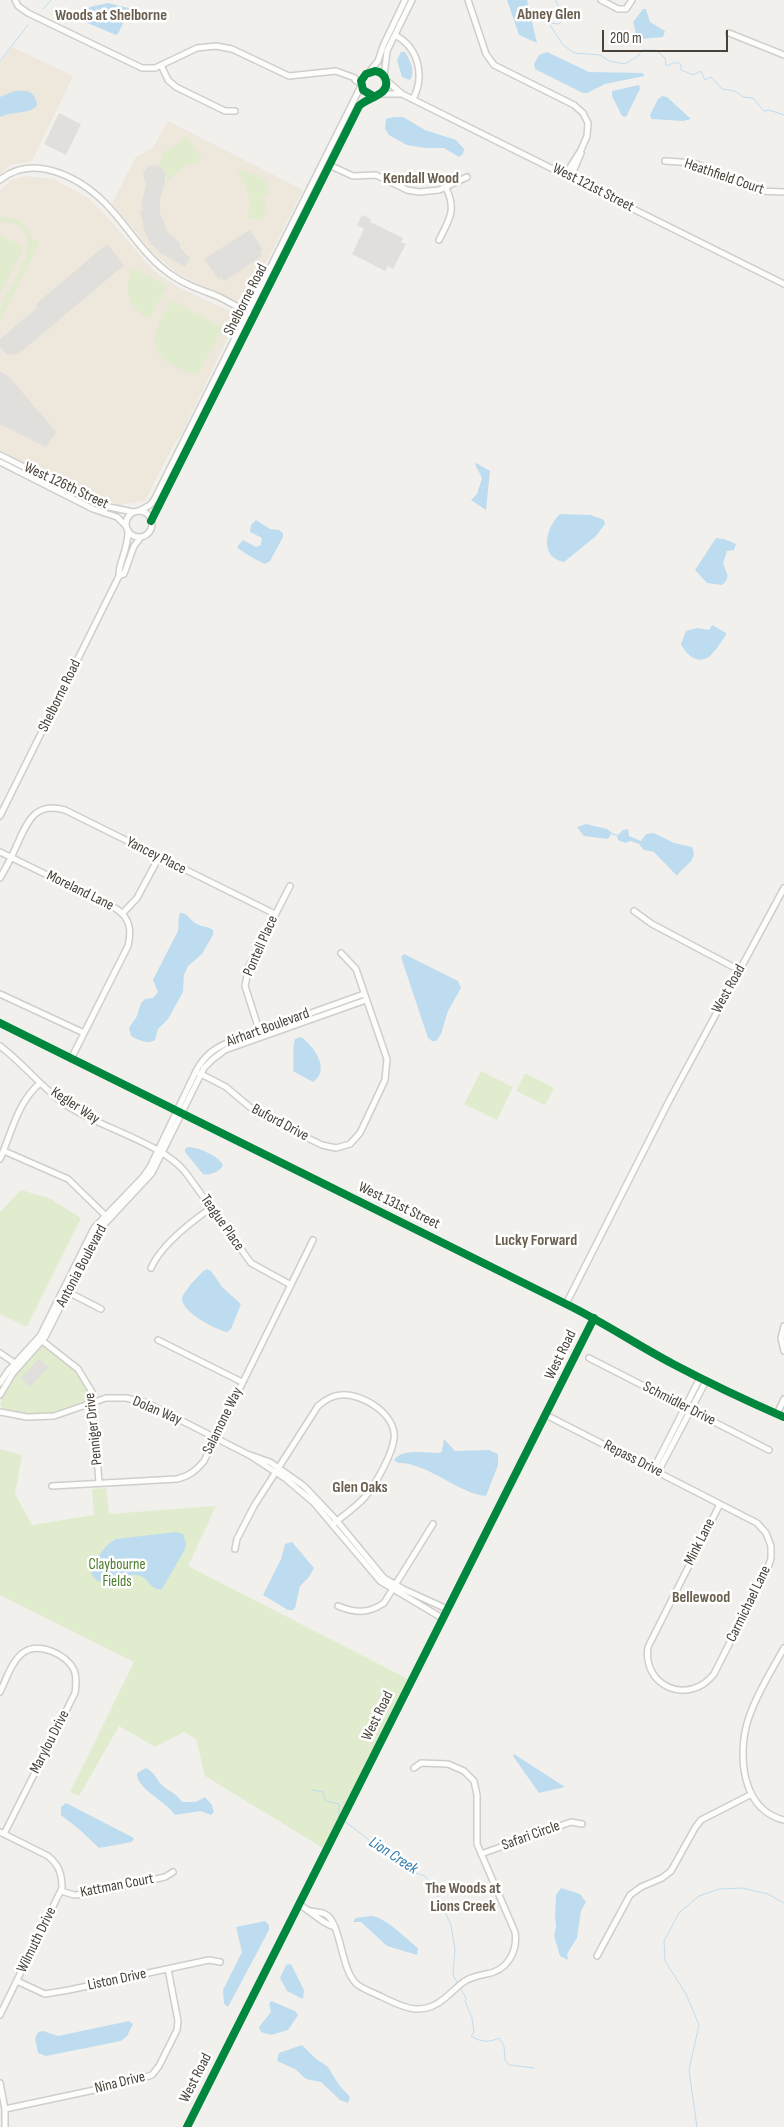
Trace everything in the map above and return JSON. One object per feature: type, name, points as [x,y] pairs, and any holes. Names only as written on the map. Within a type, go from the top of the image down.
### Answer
[{"type":"street","points":[[15,0],[18,6],[28,13],[136,66],[149,69],[193,49],[216,46],[232,49],[289,76],[336,71],[355,78],[370,72],[378,61],[382,46],[406,0]]},
{"type":"street","points":[[355,78],[366,93],[373,96],[381,94],[385,89],[386,55],[412,0]]},
{"type":"street","points":[[468,0],[486,54],[494,65],[574,105],[583,113],[587,120],[588,131],[581,150],[569,169],[568,176]]},
{"type":"street","points":[[600,0],[620,10],[626,9],[632,0]]},
{"type":"street","points":[[728,32],[784,55]]},
{"type":"street","points":[[395,35],[409,46],[418,62],[420,82],[413,100]]},
{"type":"street","points":[[161,65],[168,80],[176,87],[225,111],[236,111]]},
{"type":"street","points":[[370,72],[378,72],[385,78]]},
{"type":"street","points":[[361,85],[364,76]]},
{"type":"street","name":"West 121st Street","points":[[385,78],[402,94],[413,100],[784,282]]},
{"type":"street","name":"Shelborne Road","points":[[151,521],[361,85]]},
{"type":"street","name":"West 121st Street","points":[[381,94],[402,94]]},
{"type":"street","name":"Shelborne Road","points":[[136,511],[147,507],[154,500],[359,106],[373,96]]},
{"type":"street","name":"Heathfield Court","points":[[665,160],[694,163],[758,191],[784,192]]},
{"type":"street","points":[[329,165],[352,176],[376,175],[415,192],[429,192],[446,188],[467,178]]},
{"type":"street","points":[[0,180],[20,169],[39,167],[52,170],[80,185],[104,202],[150,256],[166,271],[251,314]]},
{"type":"street","points":[[439,240],[450,219],[452,209],[452,202],[446,188]]},
{"type":"street","name":"West 126th Street","points":[[0,455],[100,504],[136,511]]},
{"type":"street","name":"West 126th Street","points":[[0,462],[93,509],[117,517],[127,528]]},
{"type":"street","points":[[136,511],[146,513],[151,521],[150,529],[142,536],[136,536],[127,528],[127,518],[136,511]]},
{"type":"street","name":"Shelborne Road","points":[[0,816],[119,576],[119,570],[127,546],[127,528]]},
{"type":"street","name":"Shelborne Road","points":[[119,576],[124,574],[134,546],[142,536]]},
{"type":"street","name":"Yancey Place","points":[[11,857],[29,820],[36,812],[49,808],[65,810],[275,914]]},
{"type":"street","name":"Moreland Lane","points":[[0,852],[123,913],[131,931],[128,946],[71,1059]]},
{"type":"street","points":[[0,878],[11,857]]},
{"type":"street","points":[[123,913],[137,898],[159,857]]},
{"type":"street","name":"Pontell Place","points":[[262,1037],[245,986],[245,979],[249,966],[290,886]]},
{"type":"street","name":"West Road","points":[[566,1304],[669,1101],[784,888]]},
{"type":"street","points":[[634,911],[652,924],[739,970]]},
{"type":"street","points":[[341,954],[356,969],[366,1000]]},
{"type":"street","points":[[0,994],[84,1033]]},
{"type":"street","name":"Airhart Boulevard","points":[[183,1114],[205,1057],[218,1047],[364,994]]},
{"type":"street","name":"Airhart Boulevard","points":[[177,1111],[199,1073],[219,1054],[366,1000]]},
{"type":"street","name":"Buford Drive","points":[[199,1073],[226,1088],[258,1114],[322,1145],[343,1147],[355,1140],[360,1132],[387,1074],[387,1059],[366,1000]]},
{"type":"street","name":"West 131st Street","points":[[0,1023],[594,1318],[703,1379],[782,1415]]},
{"type":"street","name":"Kegler Way","points":[[0,1046],[74,1110],[160,1152]]},
{"type":"street","points":[[0,1159],[23,1101],[40,1082]]},
{"type":"street","name":"Antonia Boulevard","points":[[0,1383],[40,1339],[65,1291],[90,1234],[147,1180],[177,1111]]},
{"type":"street","name":"Antonia Boulevard","points":[[160,1152],[183,1114]]},
{"type":"street","points":[[4,1151],[68,1179],[107,1216]]},
{"type":"street","name":"Teague Place","points":[[160,1152],[183,1168],[251,1263],[291,1285]]},
{"type":"street","points":[[151,1268],[161,1253],[196,1218],[211,1208]]},
{"type":"street","name":"Salamone Way","points":[[52,1486],[183,1477],[198,1468],[215,1438],[313,1240]]},
{"type":"street","points":[[65,1291],[101,1309]]},
{"type":"street","name":"West Road","points":[[187,2127],[594,1318]]},
{"type":"street","points":[[784,1326],[781,1338],[784,1350]]},
{"type":"street","name":"Penniger Drive","points":[[40,1339],[78,1369],[89,1386],[94,1402],[99,1484]]},
{"type":"street","points":[[158,1340],[242,1382]]},
{"type":"street","points":[[0,1353],[16,1365]]},
{"type":"street","name":"Schmidler Drive","points":[[589,1358],[769,1450]]},
{"type":"street","name":"Antonia Boulevard","points":[[0,1395],[16,1365]]},
{"type":"street","points":[[656,1471],[703,1379]]},
{"type":"street","points":[[235,1550],[237,1539],[254,1506],[318,1406],[324,1400],[342,1394],[352,1396],[375,1406],[383,1412],[393,1426],[394,1438],[392,1448],[364,1498],[335,1522]]},
{"type":"street","name":"Dolan Way","points":[[0,1412],[27,1417],[54,1416],[113,1397],[139,1400],[277,1470],[335,1522],[378,1572],[394,1587],[442,1618]]},
{"type":"street","points":[[782,1415],[784,1399]]},
{"type":"street","name":"Repass Drive","points":[[546,1415],[720,1504]]},
{"type":"street","name":"Mink Lane","points":[[666,1686],[657,1679],[649,1667],[648,1647],[720,1504]]},
{"type":"street","name":"Carmichael Lane","points":[[666,1686],[674,1689],[688,1690],[696,1688],[709,1680],[721,1661],[770,1559],[769,1538],[762,1527],[720,1504]]},
{"type":"street","points":[[338,1606],[356,1612],[367,1612],[384,1603],[432,1524]]},
{"type":"street","name":"Dolan Way","points":[[394,1587],[447,1609]]},
{"type":"street","name":"Marylou Drive","points":[[0,1692],[16,1661],[24,1652],[36,1648],[65,1659],[73,1668],[76,1677],[75,1693],[2,1833]]},
{"type":"street","points":[[784,1648],[753,1708],[745,1732],[743,1756],[750,1795],[764,1811],[784,1820]]},
{"type":"street","points":[[300,1905],[310,1911],[320,1921],[334,1927],[351,1978],[359,1985],[402,2007],[423,2010],[436,2005],[461,1982],[470,1977],[496,1972],[501,1969],[510,1958],[516,1946],[515,1932],[476,1839],[477,1790],[470,1776],[454,1766],[442,1762],[421,1763],[414,1768]]},
{"type":"street","points":[[597,1956],[630,1895],[641,1887],[668,1874],[677,1863],[701,1820],[750,1795]]},
{"type":"street","name":"Safari Circle","points":[[481,1854],[571,1822],[582,1824]]},
{"type":"street","points":[[2,1833],[48,1856],[54,1861],[61,1874],[61,1891]]},
{"type":"street","name":"Kattman Court","points":[[61,1891],[74,1895],[87,1894],[165,1877],[173,1872]]},
{"type":"street","name":"Wilmuth Drive","points":[[0,2015],[61,1891]]},
{"type":"street","name":"Liston Drive","points":[[17,1981],[45,1994],[210,1960],[220,1962]]},
{"type":"street","name":"Nina Drive","points":[[5,2109],[127,2083],[152,2075],[159,2066],[177,2030],[178,2020],[168,1969]]},
{"type":"street","points":[[0,2083],[5,2109],[5,2127]]},
{"type":"shaded area","points":[[12,47],[73,76],[32,161],[10,165],[0,174],[0,63]]},
{"type":"shaded area","points":[[59,113],[81,124],[66,155],[44,144]]},
{"type":"shaded area","points":[[168,121],[303,190],[269,257],[242,304],[178,274],[151,251],[112,203],[136,157],[153,148]]},
{"type":"shaded area","points":[[149,166],[161,167],[165,172],[165,182],[160,199],[160,214],[168,233],[180,243],[180,248],[190,258],[185,267],[162,254],[150,243],[144,229],[140,211],[143,210],[141,205],[146,186],[143,173]]},
{"type":"shaded area","points":[[24,176],[54,179],[88,198],[160,276],[184,290],[236,314],[238,317],[179,439],[176,440],[145,501],[119,505],[57,475],[54,479],[0,450],[0,190],[10,181]]},
{"type":"shaded area","points":[[362,215],[371,219],[370,222],[403,238],[401,242],[406,244],[393,269],[388,266],[385,271],[352,254],[364,229],[357,225]]},
{"type":"shaded area","points":[[250,230],[263,250],[260,252],[262,256],[224,281],[222,278],[219,279],[204,259]]},
{"type":"shaded area","points":[[107,244],[124,265],[22,351],[14,355],[7,354],[0,347],[0,339],[37,308],[36,304]]},
{"type":"shaded area","points":[[0,371],[9,377],[56,432],[46,447],[0,424]]},
{"type":"shaded area","points":[[39,1359],[49,1367],[30,1387],[21,1378]]},
{"type":"green space","points":[[187,137],[202,160],[182,167],[167,181],[165,170],[159,165],[164,153]]},
{"type":"green space","points":[[241,170],[265,179],[269,192],[263,196],[262,201],[267,202],[263,220],[248,217],[250,205],[248,194],[244,183],[237,173]]},
{"type":"green space","points":[[0,218],[17,220],[29,231],[33,242],[35,239],[40,242],[0,321],[1,306],[22,267],[28,246],[27,236],[22,228],[12,223],[0,222]]},
{"type":"green space","points":[[0,235],[24,247],[0,294]]},
{"type":"green space","points":[[132,268],[167,286],[149,319],[142,315],[132,304],[128,283]]},
{"type":"green space","points":[[173,301],[223,328],[197,375],[181,370],[169,363],[161,356],[156,347],[157,327]]},
{"type":"green space","points":[[481,1071],[513,1087],[497,1120],[464,1104]]},
{"type":"green space","points":[[525,1073],[554,1088],[545,1105],[516,1091]]},
{"type":"green space","points":[[21,1190],[49,1198],[81,1218],[27,1327],[0,1314],[0,1212]]},
{"type":"green space","points":[[41,1345],[71,1368],[84,1384],[90,1399],[49,1414],[32,1416],[3,1410],[0,1405],[7,1383]]},
{"type":"green space","name":"Claybourne Fields","points":[[0,1449],[22,1455],[15,1494],[32,1525],[94,1515],[92,1489],[106,1488],[109,1514],[216,1506],[188,1566],[408,1679],[323,1848],[205,1776],[196,1739],[184,1732],[155,1747],[119,1726],[79,1796],[70,1792],[134,1662],[0,1595]]},
{"type":"water","points":[[507,0],[527,0],[537,43],[519,35]]},
{"type":"water","points":[[108,3],[145,12],[145,15],[140,20],[124,21],[116,35],[78,19],[78,15],[90,7]]},
{"type":"water","points":[[643,9],[646,9],[650,22],[665,31],[663,37],[641,39],[637,37],[633,22]]},
{"type":"water","points":[[401,52],[405,52],[412,66],[412,77],[410,80],[402,77],[397,60]]},
{"type":"water","points":[[547,52],[589,72],[643,73],[644,76],[605,84],[587,93],[583,93],[535,69],[534,64],[539,55]]},
{"type":"water","points":[[639,85],[640,89],[626,117],[622,116],[612,96],[612,91]]},
{"type":"water","points":[[15,91],[30,92],[35,97],[37,105],[25,112],[0,117],[0,97]]},
{"type":"water","points":[[662,96],[667,97],[691,119],[683,121],[651,119],[650,115],[658,99]]},
{"type":"water","points":[[403,117],[425,130],[456,140],[464,149],[463,154],[459,157],[444,148],[425,148],[407,145],[389,135],[385,129],[386,119]]},
{"type":"water","points":[[476,463],[490,471],[486,510],[471,500],[477,494],[482,478]]},
{"type":"water","points":[[560,514],[591,515],[604,520],[605,524],[596,536],[564,562],[550,554],[547,541],[551,526]]},
{"type":"water","points":[[256,520],[270,529],[279,530],[283,533],[283,537],[270,561],[265,564],[237,547],[243,540],[256,547],[261,545],[262,538],[250,532],[251,525]]},
{"type":"water","points":[[716,538],[736,544],[734,550],[727,551],[723,563],[728,577],[722,585],[707,583],[695,570]]},
{"type":"water","points":[[712,625],[726,633],[726,635],[715,651],[707,658],[699,660],[691,657],[681,644],[686,631],[697,628],[709,630]]},
{"type":"water","points":[[586,824],[607,829],[618,835],[623,830],[628,829],[629,836],[641,841],[646,834],[654,833],[674,843],[692,847],[694,852],[692,860],[677,876],[654,852],[644,850],[639,844],[631,841],[625,843],[618,840],[617,836],[611,834],[608,839],[584,836],[577,827]]},
{"type":"water","points":[[180,913],[185,914],[197,924],[213,930],[213,935],[202,954],[188,966],[184,975],[183,992],[168,1019],[158,1029],[155,1040],[143,1041],[131,1036],[129,1028],[137,1016],[141,1003],[145,999],[153,998],[158,992],[153,980],[177,933]]},
{"type":"water","points":[[404,954],[458,981],[461,988],[448,1011],[441,1034],[436,1041],[428,1038],[401,957]]},
{"type":"water","points":[[301,1037],[311,1046],[321,1065],[321,1071],[313,1082],[293,1071],[294,1042],[295,1039]]},
{"type":"water","points":[[188,1147],[208,1153],[217,1158],[223,1165],[214,1173],[203,1174],[185,1152],[185,1149]]},
{"type":"water","points":[[207,1269],[211,1271],[223,1288],[241,1304],[231,1329],[227,1332],[200,1320],[183,1303],[182,1298],[190,1285]]},
{"type":"water","points":[[444,1439],[455,1451],[489,1450],[498,1454],[498,1465],[486,1496],[465,1490],[420,1467],[398,1463],[394,1460],[398,1456],[409,1453],[440,1453]]},
{"type":"water","points":[[176,1532],[183,1534],[186,1543],[185,1549],[162,1589],[155,1588],[144,1578],[137,1575],[107,1582],[101,1582],[93,1576],[92,1569],[95,1562],[112,1541]]},
{"type":"water","points":[[292,1542],[314,1568],[309,1577],[300,1586],[295,1608],[288,1610],[263,1595],[281,1559],[285,1544]]},
{"type":"water","points":[[514,1754],[565,1787],[539,1793],[513,1756]]},
{"type":"water","points":[[146,1768],[182,1802],[196,1802],[205,1797],[212,1805],[214,1812],[211,1815],[200,1811],[175,1815],[141,1784],[137,1773]]},
{"type":"water","points":[[66,1803],[134,1838],[132,1842],[99,1848],[61,1815],[61,1807]]},
{"type":"water","points":[[561,1888],[580,1894],[586,1902],[581,1911],[577,1938],[567,1954],[568,1960],[560,1956],[554,1936],[556,1927],[556,1895]]},
{"type":"water","points":[[371,1916],[383,1920],[402,1934],[418,1948],[417,1955],[387,1946],[361,1922],[353,1922],[356,1918]]},
{"type":"water","points":[[265,1921],[269,1925],[269,1930],[228,2007],[224,2004],[223,1990],[242,1952],[236,1927]]},
{"type":"water","points":[[291,1964],[304,1990],[303,1999],[287,1991],[280,1978],[286,1965]]},
{"type":"water","points":[[271,2001],[295,2011],[298,2015],[288,2030],[271,2035],[261,2032],[259,2027],[271,2012],[269,2004]]},
{"type":"water","points":[[129,2021],[133,2024],[127,2036],[121,2041],[46,2056],[38,2053],[35,2038],[38,2032],[43,2031],[58,2036]]},
{"type":"water","points":[[302,2045],[315,2058],[328,2067],[339,2085],[350,2097],[348,2103],[340,2100],[321,2082],[306,2079],[295,2069],[277,2061],[279,2053]]},
{"type":"waterway","points":[[43,9],[51,0]]},
{"type":"waterway","points":[[555,0],[561,10],[562,21],[559,24],[550,23],[550,25],[563,45],[574,53],[600,55],[609,61],[625,64],[638,56],[642,50],[656,50],[665,58],[666,66],[677,63],[681,65],[681,70],[693,75],[701,71],[705,80],[711,77],[722,89],[735,91],[743,97],[753,98],[764,111],[769,110],[784,115]]},
{"type":"waterway","points":[[0,61],[28,25]]},
{"type":"waterway","name":"Lion Creek","points":[[312,1790],[323,1792],[326,1801],[339,1804],[339,1818]]},
{"type":"waterway","name":"Lion Creek","points":[[343,1820],[410,1871],[425,1876],[433,1886],[451,1925],[455,1949],[453,1975],[458,1984]]},
{"type":"waterway","points":[[697,2127],[689,2070],[699,2025],[686,1994],[665,1961],[664,1941],[679,1913],[699,1896],[719,1889],[742,1888],[768,1894],[784,1903]]},
{"type":"waterway","name":"Lion Creek","points":[[460,1988],[466,1998],[465,2001],[472,2018],[474,2032],[471,2036],[485,2041],[499,2038],[504,2046],[505,2061],[510,2065],[534,2068]]},
{"type":"cycle path","points":[[151,521],[359,106],[381,93],[386,86],[385,77],[375,71],[366,74],[361,81],[363,90],[373,96]]},
{"type":"cycle path","points":[[0,1023],[566,1304],[687,1371],[784,1417]]},
{"type":"cycle path","points":[[187,2127],[594,1318]]},
{"type":"district","name":"Abney Glen","points":[[549,15]]},
{"type":"district","name":"Woods at Shelborne","points":[[111,16]]},
{"type":"district","name":"Kendall Wood","points":[[421,179]]},
{"type":"district","name":"Lucky Forward","points":[[536,1241]]},
{"type":"district","name":"Glen Oaks","points":[[360,1488]]},
{"type":"district","name":"Bellewood","points":[[701,1598]]},
{"type":"district","name":"The Woods at Lions Creek","points":[[463,1898]]}]
